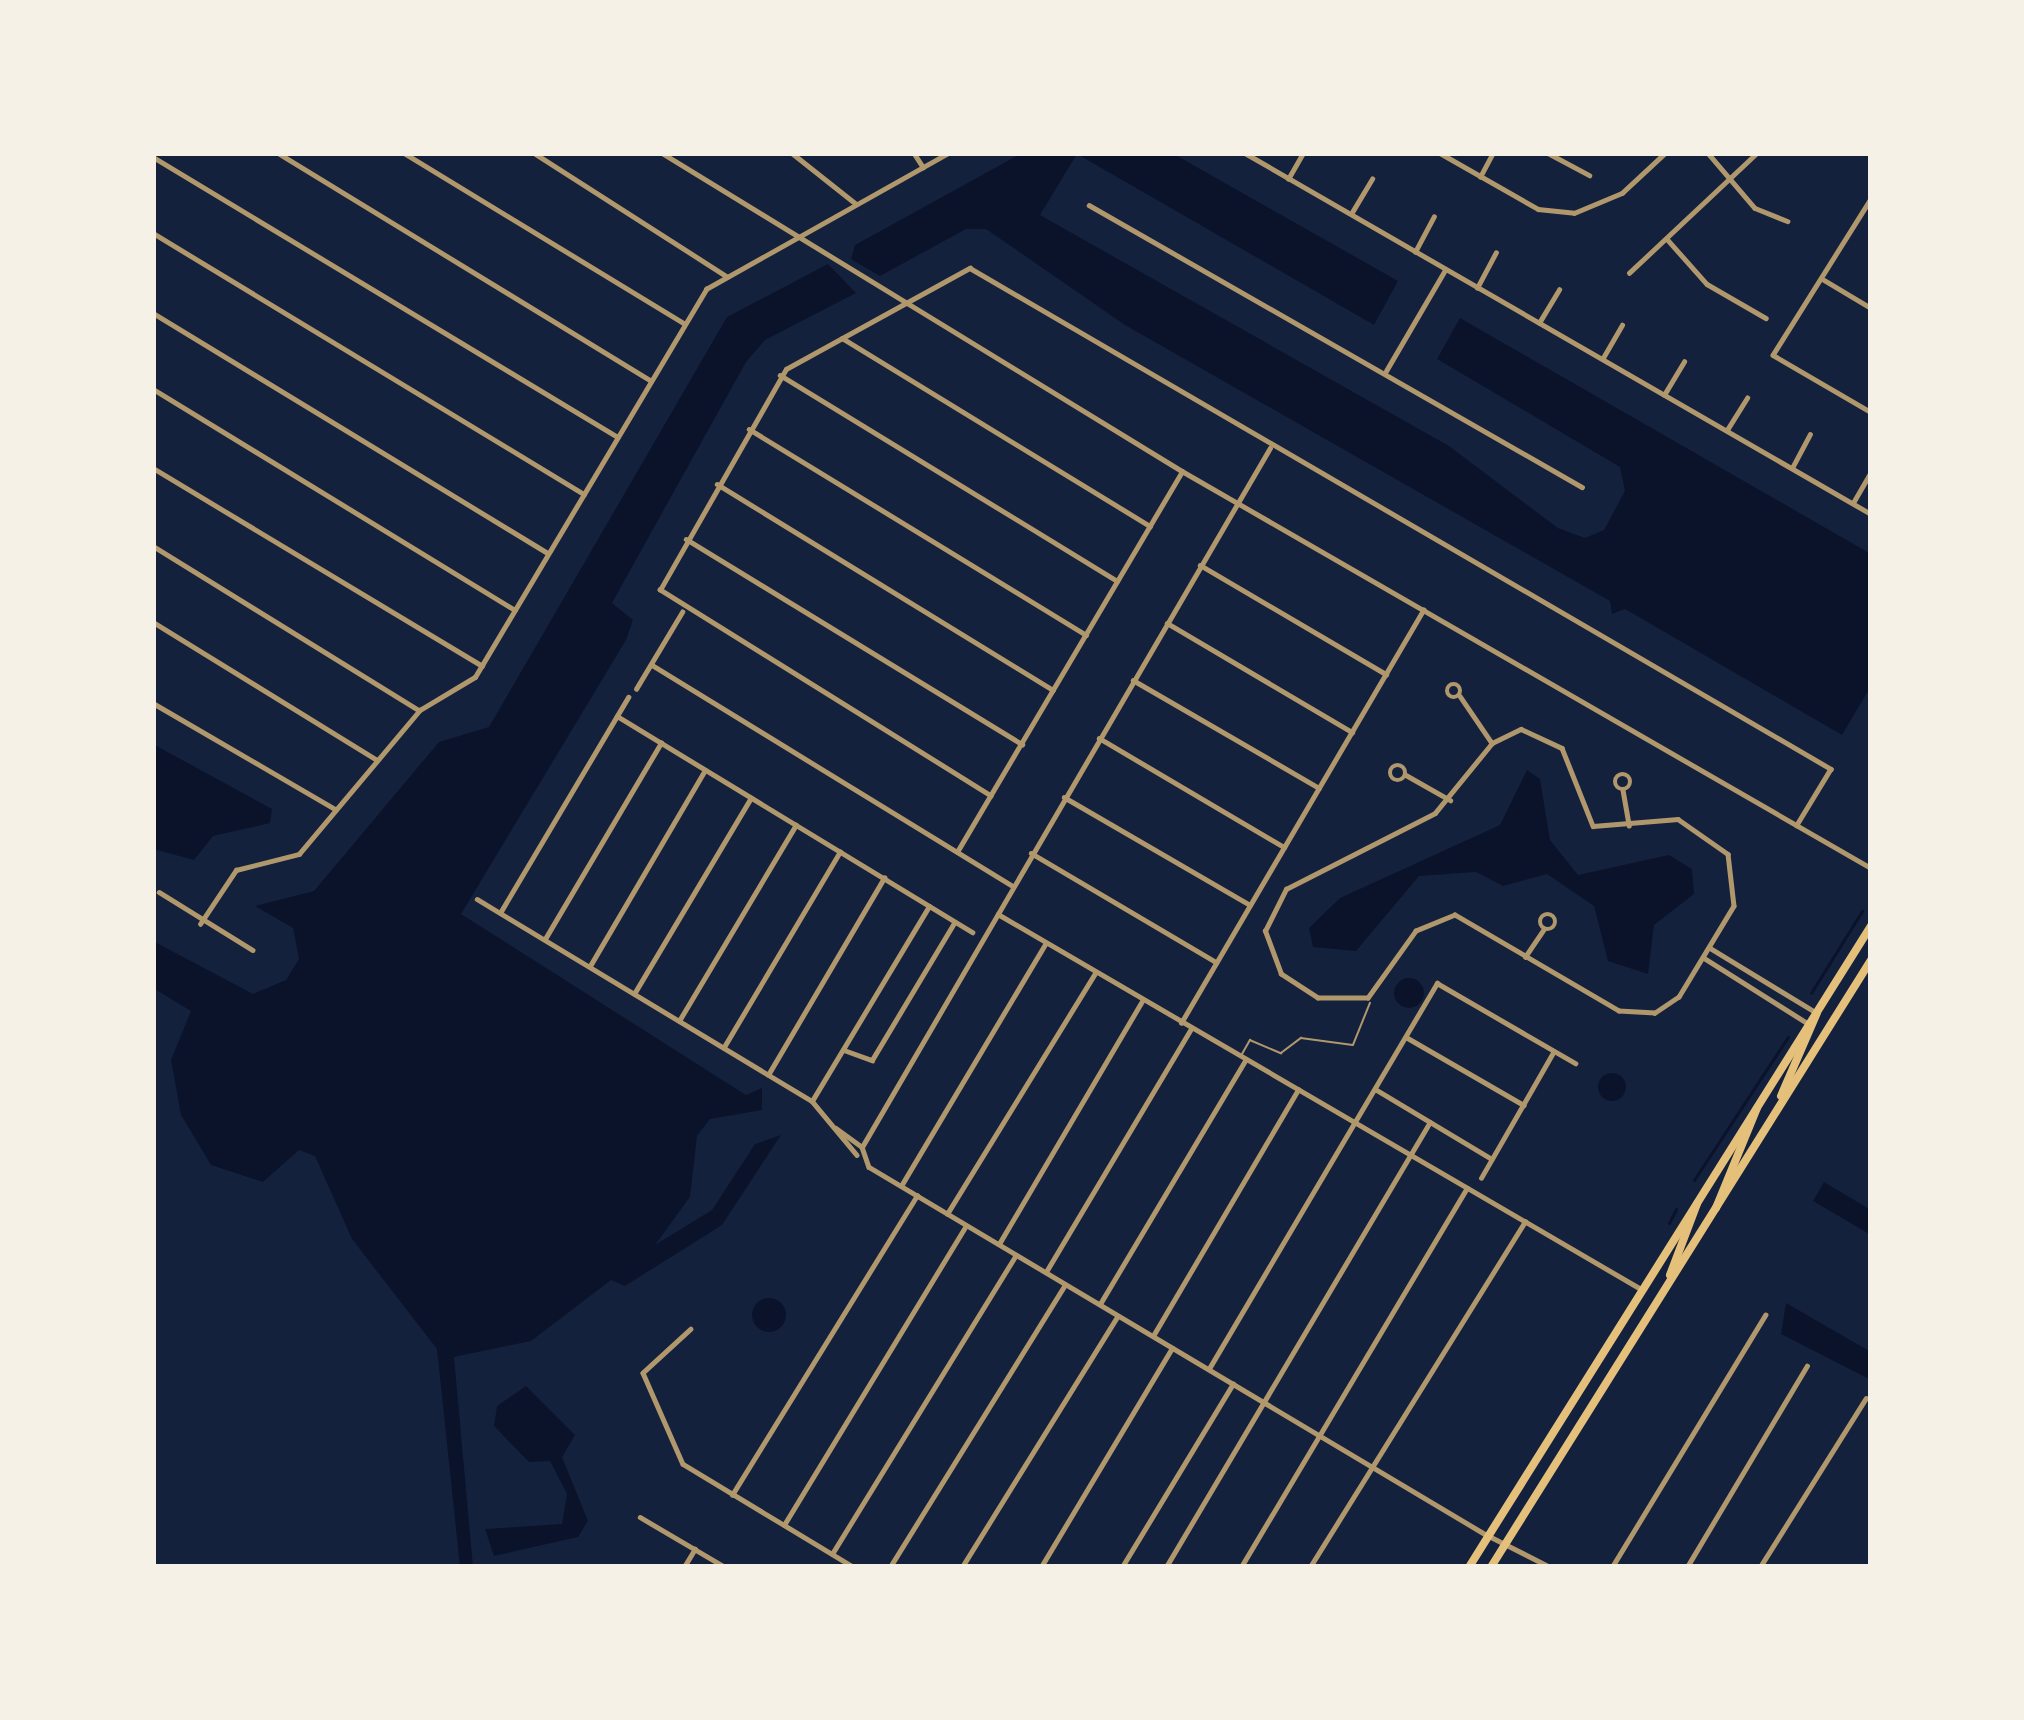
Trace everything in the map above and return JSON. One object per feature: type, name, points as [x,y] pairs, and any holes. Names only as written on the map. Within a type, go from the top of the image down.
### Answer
[{"type":"highway","points":[[1469,1567],[1871,926]]},
{"type":"highway","points":[[1491,1567],[1871,960]]},
{"type":"highway","points":[[1774,1114],[1817,1013]]},
{"type":"highway","points":[[1716,1208],[1757,1107]]},
{"type":"highway","points":[[1664,1294],[1697,1204]]},
{"type":"street","points":[[278,153],[650,380]]},
{"type":"street","points":[[404,153],[684,323]]},
{"type":"street","points":[[534,153],[725,274]]},
{"type":"street","points":[[662,153],[1182,471],[1871,868]]},
{"type":"street","points":[[792,153],[856,203]]},
{"type":"street","points":[[914,153],[922,166]]},
{"type":"street","points":[[200,923],[236,870],[299,854],[420,710],[482,667],[684,323],[725,274],[948,153]]},
{"type":"street","points":[[1244,153],[1871,514]]},
{"type":"street","points":[[1288,179],[1303,153]]},
{"type":"street","points":[[1440,153],[1538,209],[1574,213],[1622,193],[1665,153]]},
{"type":"street","points":[[1480,177],[1493,153]]},
{"type":"street","points":[[1548,153],[1589,175]]},
{"type":"street","points":[[1708,153],[1773,222],[1788,221]]},
{"type":"street","points":[[1629,273],[1757,153]]},
{"type":"street","points":[[153,158],[618,437]]},
{"type":"street","points":[[1351,214],[1372,179]]},
{"type":"street","points":[[1871,199],[1773,356],[1871,412]]},
{"type":"street","points":[[1089,205],[1582,487]]},
{"type":"street","points":[[1415,252],[1434,217]]},
{"type":"street","points":[[153,233],[584,494]]},
{"type":"street","points":[[1667,239],[1707,284],[1766,318]]},
{"type":"street","points":[[1478,288],[1496,253]]},
{"type":"street","points":[[991,796],[682,611],[660,590],[780,375],[905,301],[977,269],[1270,448],[1831,769],[1797,825]]},
{"type":"street","points":[[1386,371],[1445,270]]},
{"type":"street","points":[[1822,279],[1871,308]]},
{"type":"street","points":[[1539,322],[1558,290]]},
{"type":"street","points":[[153,313],[549,553]]},
{"type":"street","points":[[1603,358],[1622,325]]},
{"type":"street","points":[[840,337],[1150,526]]},
{"type":"street","points":[[1664,395],[1684,362]]},
{"type":"street","points":[[780,375],[1117,580]]},
{"type":"street","points":[[153,389],[515,610]]},
{"type":"street","points":[[1727,430],[1747,398]]},
{"type":"street","points":[[748,429],[1086,635]]},
{"type":"street","points":[[1792,467],[1810,434]]},
{"type":"street","points":[[858,1156],[1011,885],[1270,448]]},
{"type":"street","points":[[153,468],[482,667]]},
{"type":"street","points":[[957,852],[1182,471]]},
{"type":"street","points":[[1852,503],[1871,472]]},
{"type":"street","points":[[717,484],[1053,690]]},
{"type":"street","points":[[686,539],[1022,744]]},
{"type":"street","points":[[153,546],[420,710]]},
{"type":"street","points":[[1200,566],[1386,674]]},
{"type":"street","points":[[1181,1023],[1423,610]]},
{"type":"street","points":[[636,689],[682,611]]},
{"type":"street","points":[[153,622],[377,760]]},
{"type":"street","points":[[1167,623],[1352,732]]},
{"type":"street","points":[[652,664],[1011,885]]},
{"type":"street","points":[[1132,680],[1319,788]]},
{"type":"street","points":[[1460,696],[1492,743]]},
{"type":"street","points":[[500,913],[628,698]]},
{"type":"street","points":[[153,703],[335,809]]},
{"type":"street","points":[[617,716],[972,932]]},
{"type":"street","points":[[1544,732],[1565,753],[1589,823],[1684,820],[1728,854],[1735,898],[1704,958],[1667,1008],[1641,1016],[1525,957],[1482,922],[1443,916],[1411,936],[1369,998],[1328,1000],[1291,983],[1268,952],[1269,915],[1308,869],[1450,800],[1492,743],[1544,732]]},
{"type":"street","points":[[1099,738],[1284,847]]},
{"type":"street","points":[[545,939],[662,743]]},
{"type":"street","points":[[590,966],[705,770]]},
{"type":"street","points":[[1406,776],[1450,800]]},
{"type":"street","points":[[1623,790],[1629,825]]},
{"type":"street","points":[[1064,797],[1250,905]]},
{"type":"street","points":[[634,994],[751,798]]},
{"type":"street","points":[[679,1021],[796,825]]},
{"type":"street","points":[[724,1047],[840,852]]},
{"type":"street","points":[[1031,854],[1216,962]]},
{"type":"street","points":[[768,1075],[884,878]]},
{"type":"street","points":[[159,892],[200,923],[253,950]]},
{"type":"street","points":[[477,899],[812,1101],[858,1156],[901,1186],[1489,1536],[1550,1567]]},
{"type":"street","points":[[812,1101],[929,906]]},
{"type":"street","points":[[998,914],[1643,1290]]},
{"type":"street","points":[[844,1050],[872,1060],[955,922]]},
{"type":"street","points":[[1525,957],[1544,929]]},
{"type":"street","points":[[901,1186],[1045,944]]},
{"type":"street","points":[[1710,948],[1817,1013]]},
{"type":"street","points":[[1718,966],[1724,956]]},
{"type":"street","points":[[1704,958],[1809,1024]]},
{"type":"street","points":[[947,1214],[1095,973]]},
{"type":"street","points":[[1209,1369],[1437,983],[1575,1063]]},
{"type":"street","points":[[999,1244],[1142,1000]]},
{"type":"street","points":[[1046,1272],[1191,1028]]},
{"type":"street","points":[[1406,1037],[1524,1105]]},
{"type":"street","points":[[1481,1178],[1555,1051]]},
{"type":"street","points":[[1100,1304],[1242,1058]]},
{"type":"street","points":[[1154,1336],[1298,1090]]},
{"type":"street","points":[[1375,1090],[1492,1159]]},
{"type":"street","points":[[1166,1567],[1430,1122]]},
{"type":"street","points":[[832,1125],[862,1147]]},
{"type":"street","points":[[1240,1567],[1467,1188]]},
{"type":"street","points":[[732,1496],[916,1195]]},
{"type":"street","points":[[1310,1567],[1525,1222]]},
{"type":"street","points":[[784,1525],[966,1225]]},
{"type":"street","points":[[832,1553],[1016,1255]]},
{"type":"street","points":[[890,1567],[1065,1284]]},
{"type":"street","points":[[962,1567],[1118,1315]]},
{"type":"street","points":[[1612,1567],[1765,1315]]},
{"type":"street","points":[[691,1329],[644,1373],[680,1459],[710,1483],[854,1567]]},
{"type":"street","points":[[1041,1567],[1172,1348]]},
{"type":"street","points":[[1687,1567],[1807,1366]]},
{"type":"street","points":[[1122,1567],[1233,1384]]},
{"type":"street","points":[[1760,1567],[1866,1398]]},
{"type":"street","points":[[640,1516],[725,1567]]},
{"type":"street","points":[[684,1567],[695,1549]]},
{"type":"lane","points":[[1242,1058],[1250,1040],[1281,1053],[1301,1039],[1353,1046],[1372,1018],[1369,998]]},
{"type":"water","points":[[1022,153],[1172,153],[1398,281],[1374,325],[1077,154],[1040,215],[1449,446],[1558,528],[1585,538],[1604,530],[1625,491],[1620,467],[1437,359],[1460,318],[1871,554],[1871,686],[1842,735],[1625,609],[1612,614],[1610,601],[1125,325],[986,229],[966,229],[880,276],[851,259],[855,245]]},
{"type":"water","points":[[828,264],[856,293],[765,340],[746,362],[612,603],[633,620],[626,640],[461,914],[746,1095],[762,1088],[762,1110],[710,1119],[697,1136],[690,1197],[655,1245],[712,1210],[755,1144],[781,1135],[722,1225],[625,1286],[611,1280],[531,1341],[454,1357],[473,1567],[460,1567],[437,1349],[352,1239],[315,1156],[299,1150],[263,1182],[211,1165],[181,1115],[171,1060],[191,1011],[153,988],[153,941],[253,994],[286,980],[299,959],[293,928],[255,906],[314,891],[439,742],[489,727],[727,317]]},
{"type":"water","points":[[153,744],[272,809],[270,823],[213,836],[194,860],[153,849]]},
{"type":"water","points":[[1527,770],[1540,779],[1550,840],[1578,875],[1669,855],[1692,869],[1694,894],[1654,925],[1648,974],[1608,961],[1594,906],[1547,874],[1503,886],[1476,872],[1419,876],[1356,951],[1313,947],[1309,928],[1340,898],[1500,825]]},
{"type":"water","points":[[1409,978],[1424,993],[1409,1008],[1394,993]]},
{"type":"water","points":[[1612,1073],[1622,1077],[1626,1087],[1622,1097],[1612,1101],[1602,1097],[1598,1087],[1602,1077]]},
{"type":"water","points":[[1824,1182],[1871,1210],[1871,1235],[1813,1201]]},
{"type":"water","points":[[769,1298],[781,1303],[786,1315],[781,1327],[769,1332],[757,1327],[752,1315],[757,1303]]},
{"type":"water","points":[[1786,1303],[1871,1352],[1871,1380],[1781,1334]]},
{"type":"water","points":[[526,1386],[575,1435],[562,1457],[588,1521],[578,1537],[494,1556],[485,1529],[562,1524],[567,1494],[550,1461],[529,1462],[494,1426],[497,1406]]},
{"type":"waterway","points":[[1811,993],[1862,911]]},
{"type":"waterway","points":[[1694,1180],[1788,1037]]},
{"type":"waterway","points":[[1669,1223],[1676,1209]]}]
